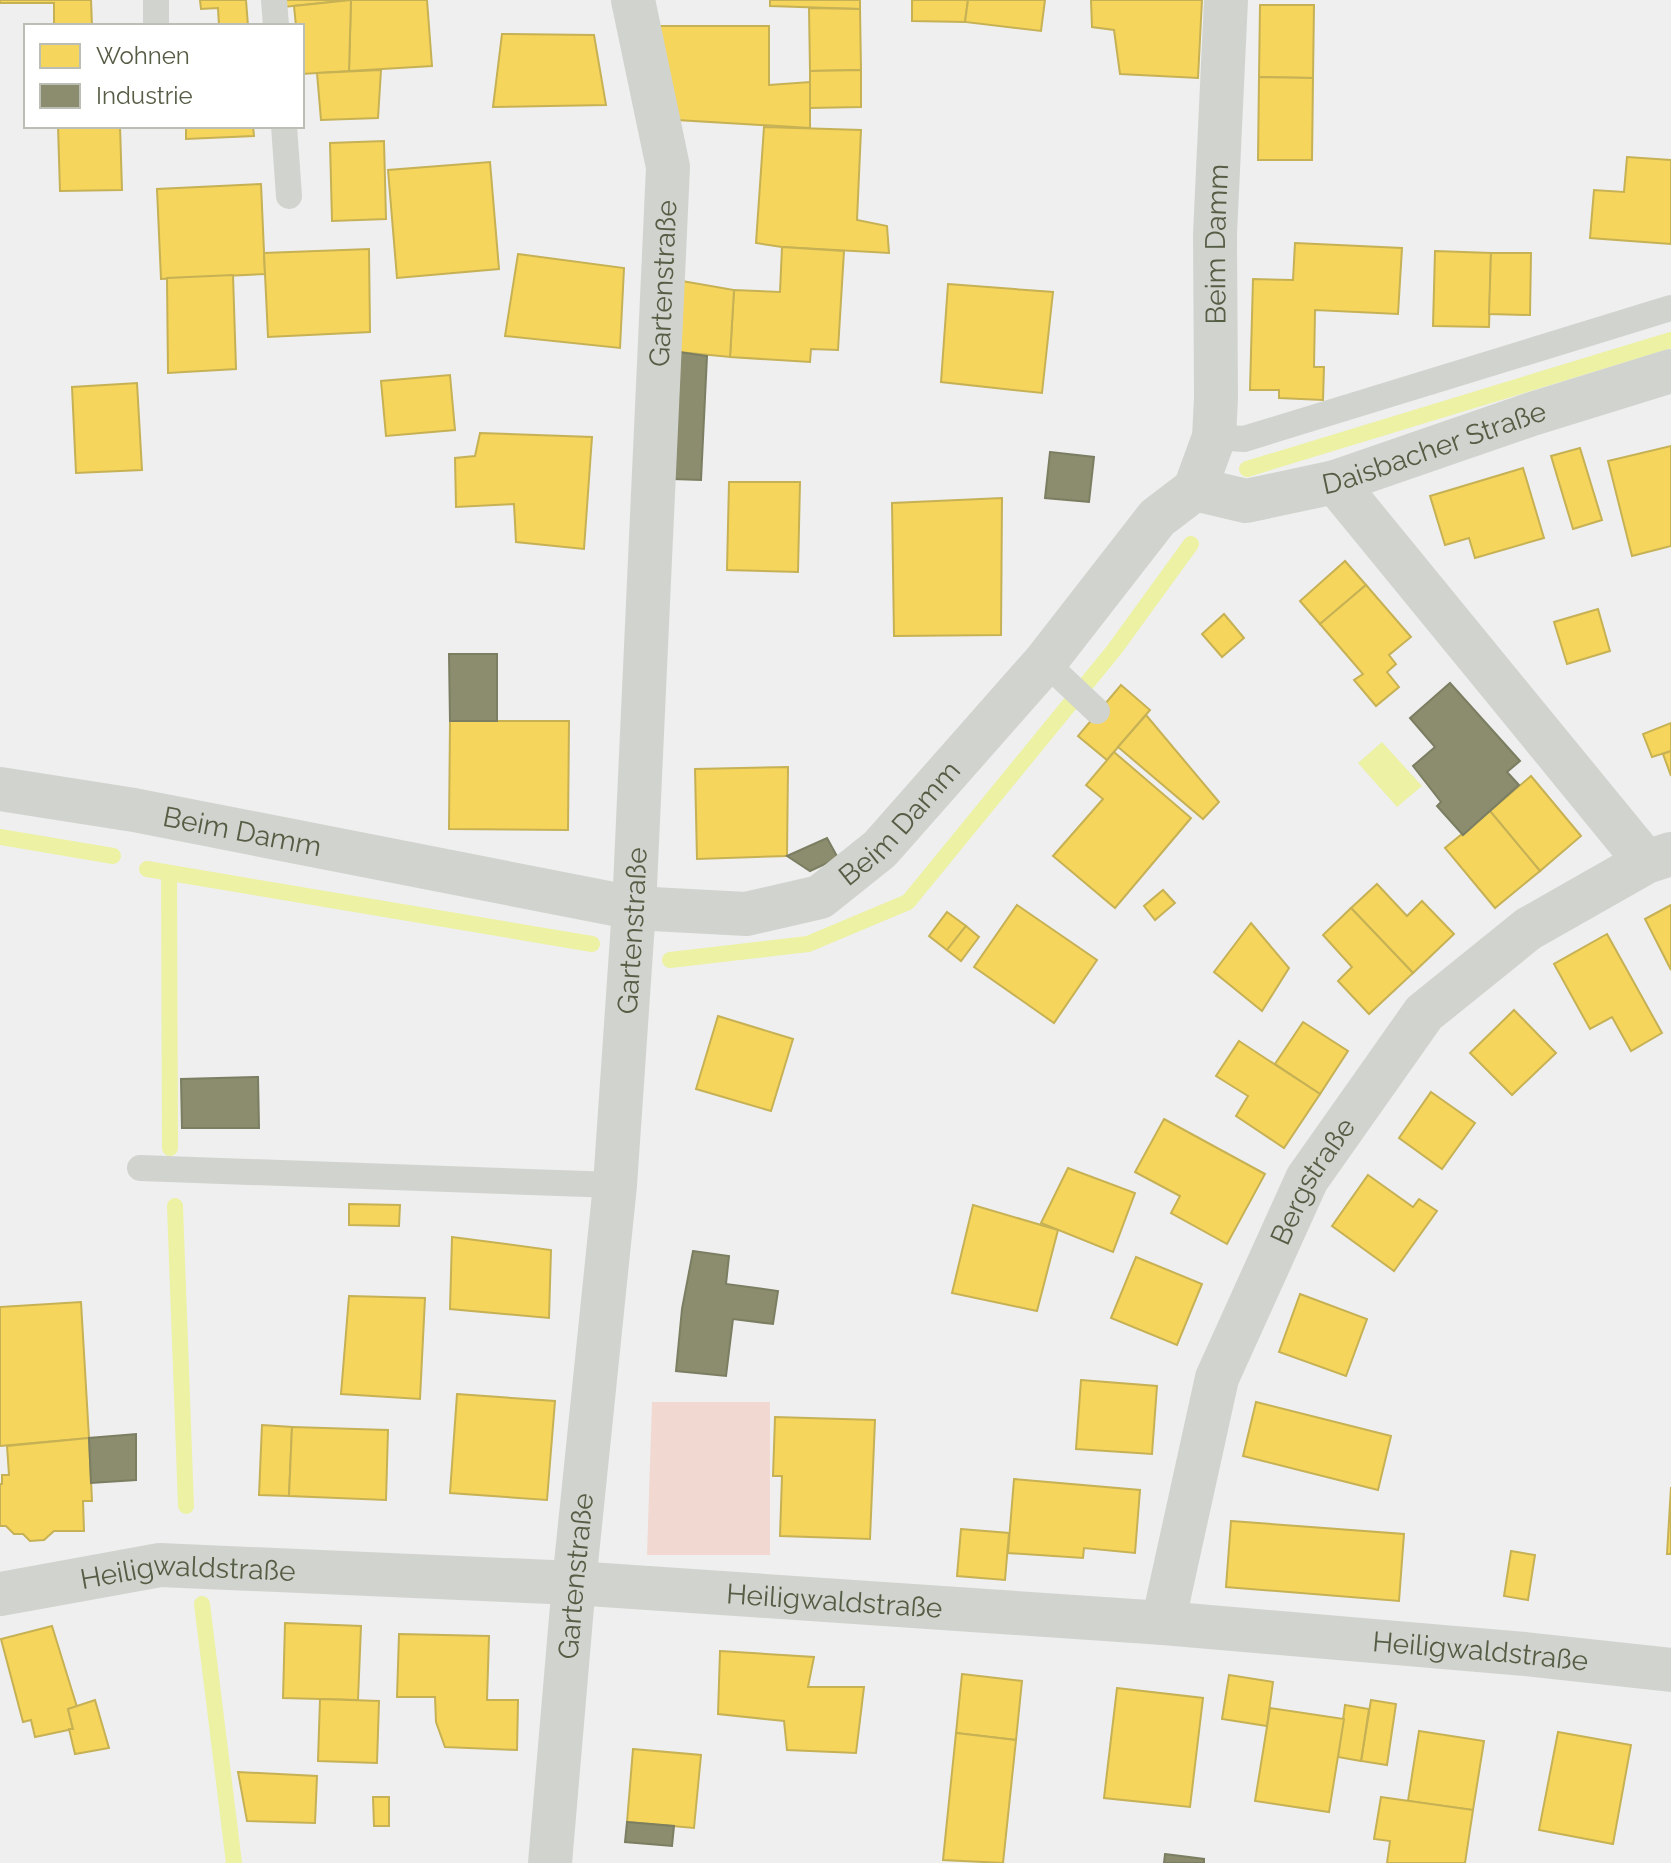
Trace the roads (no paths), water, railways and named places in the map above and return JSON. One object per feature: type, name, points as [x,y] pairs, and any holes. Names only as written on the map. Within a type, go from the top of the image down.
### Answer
[{"type":"street","name":"Gartenstraße","points":[[550,1863],[574,1583],[615,1185],[634,908],[668,167],[633,0]]},
{"type":"street","name":"Beim Damm","points":[[0,789],[134,810],[634,908],[746,914],[820,897],[880,849],[1052,669],[1157,518],[1195,489],[1214,437],[1215,234],[1226,0]]},
{"type":"street","name":"Daisbacher Straße","points":[[1195,489],[1246,501],[1335,482],[1532,414],[1671,371]]},
{"type":"street","name":"Bergstraße","points":[[1163,1623],[1217,1378],[1307,1179],[1424,1013],[1528,929],[1658,858],[1335,482]]},
{"type":"street","name":"Heiligwaldstraße","points":[[0,1594],[160,1565],[574,1583],[1163,1623],[1525,1654],[1671,1670]]},
{"type":"lane","points":[[156,0],[156,24]]},
{"type":"lane","points":[[274,0],[276,24]]},
{"type":"lane","points":[[284,128],[289,196]]},
{"type":"lane","points":[[1214,437],[1244,439],[1671,308]]},
{"type":"lane","points":[[1052,669],[1094,708]]},
{"type":"lane","points":[[140,1168],[615,1185]]},
{"type":"waterway","points":[[1247,469],[1671,340]]},
{"type":"waterway","points":[[670,960],[808,944],[908,902],[1114,650],[1191,544]]},
{"type":"waterway","points":[[0,837],[113,856]]},
{"type":"waterway","points":[[147,869],[592,944]]},
{"type":"waterway","points":[[169,873],[170,1148]]},
{"type":"waterway","points":[[175,1206],[186,1506]]},
{"type":"waterway","points":[[202,1604],[234,1863]]}]
